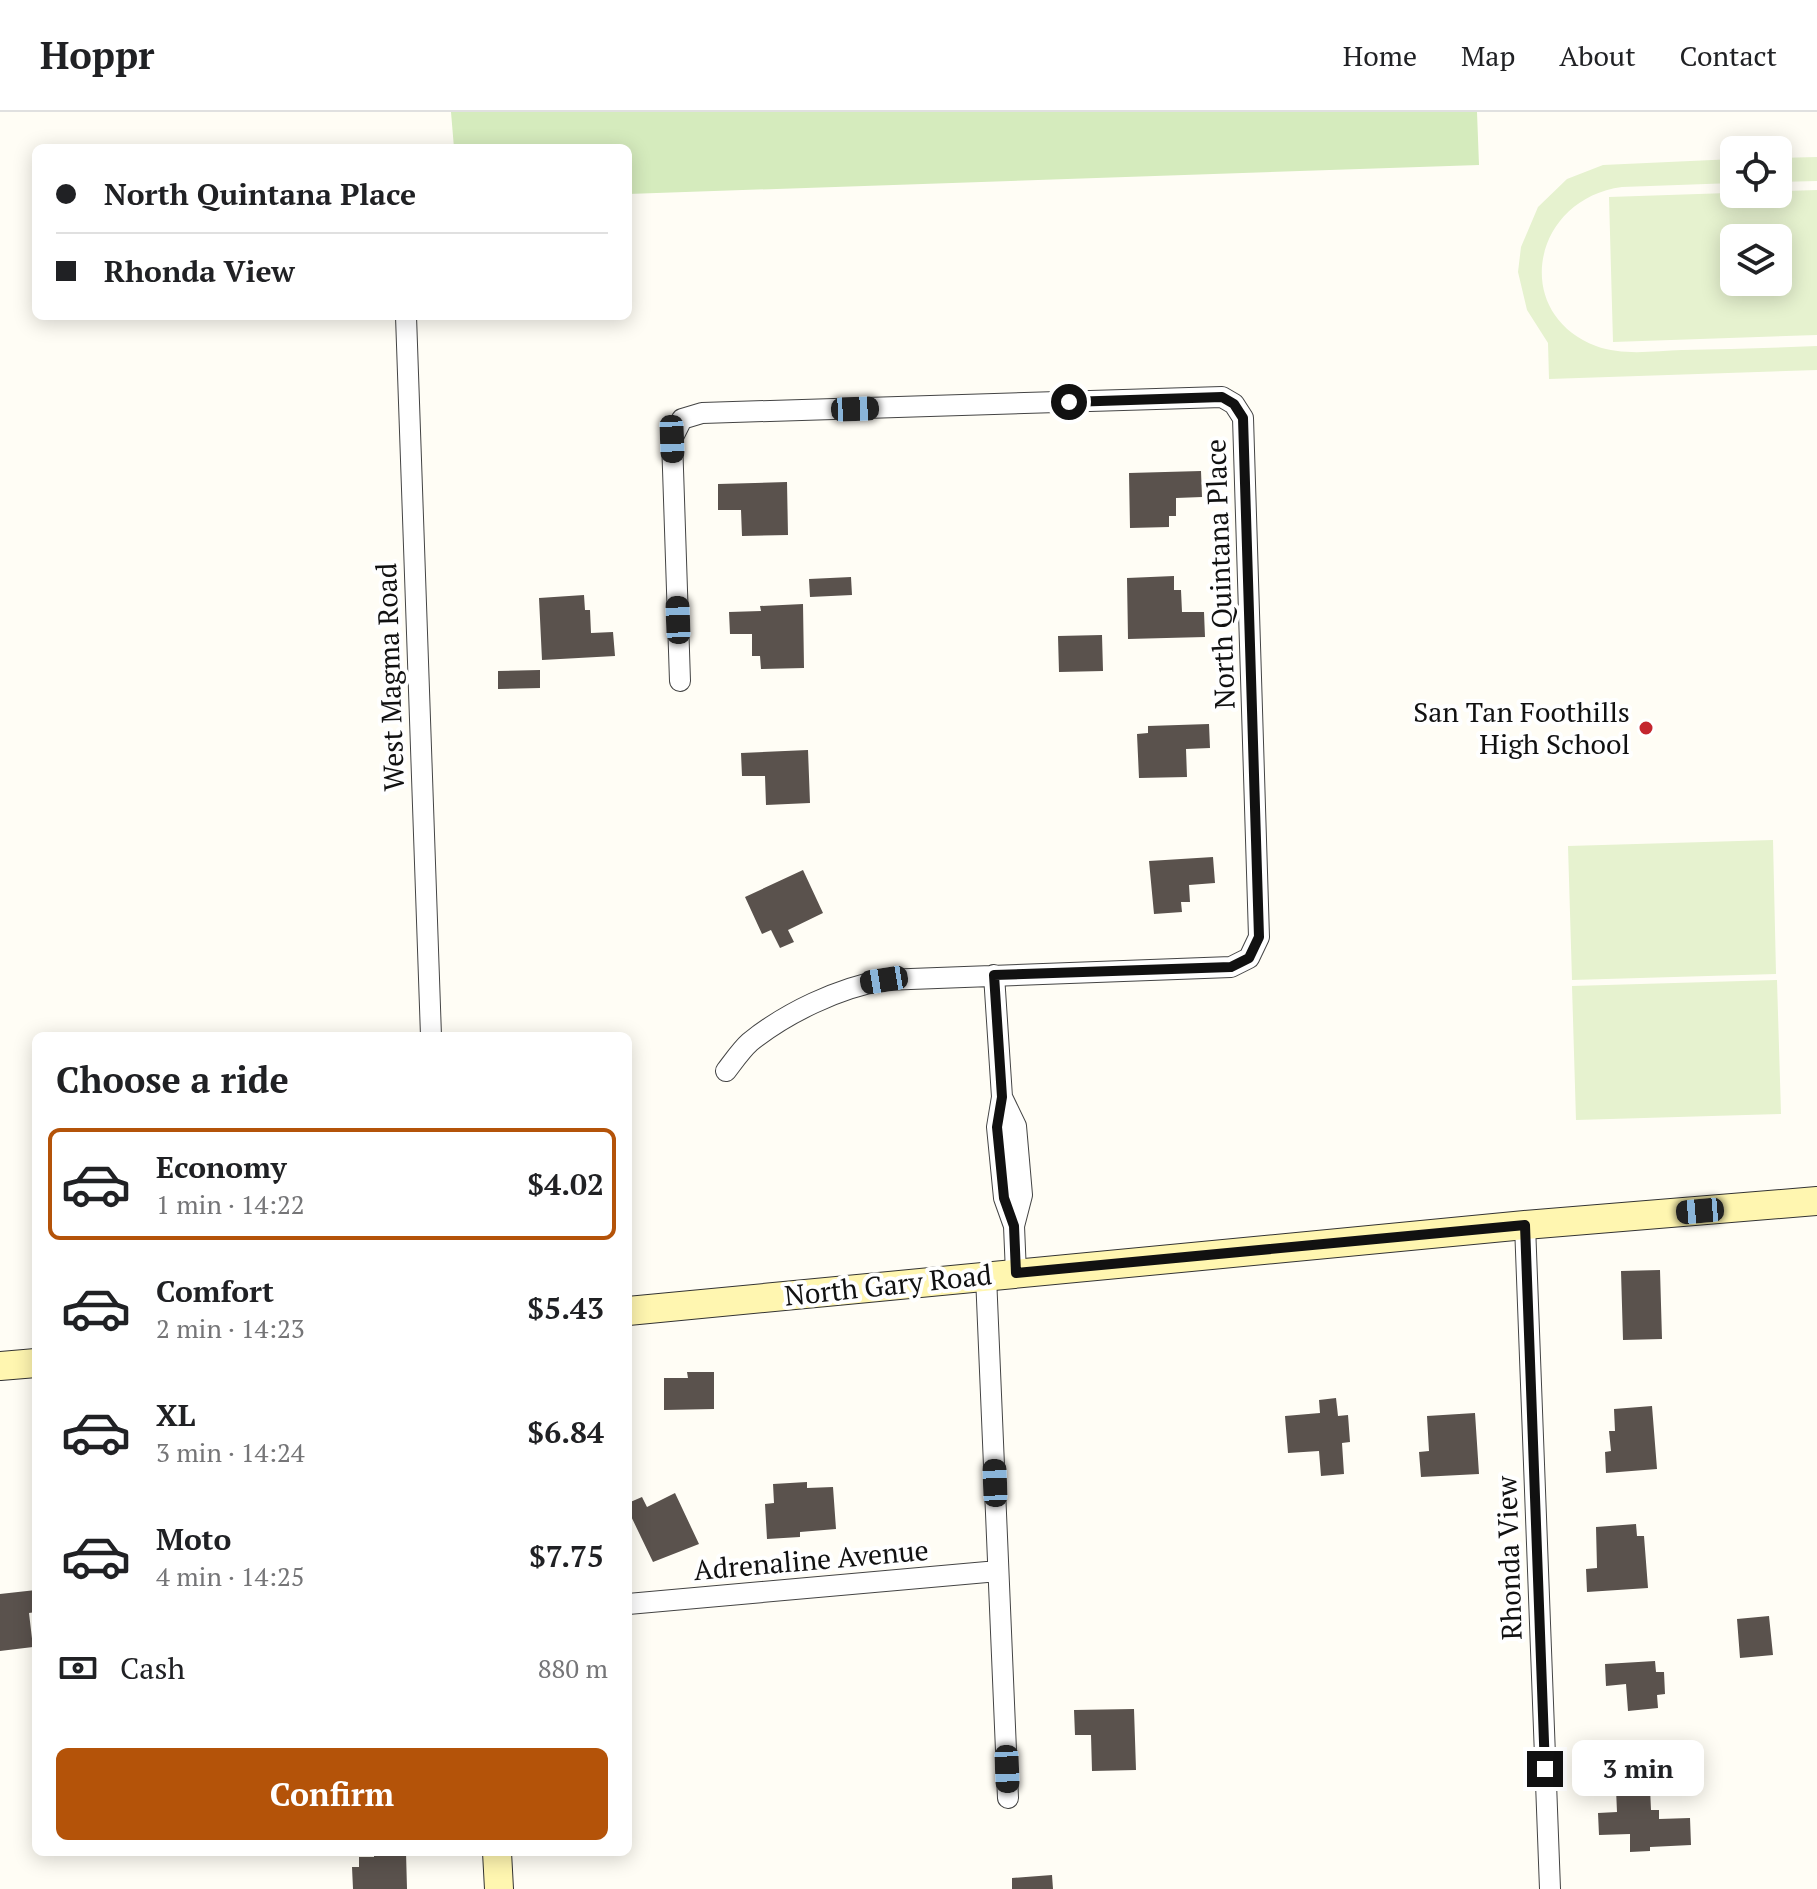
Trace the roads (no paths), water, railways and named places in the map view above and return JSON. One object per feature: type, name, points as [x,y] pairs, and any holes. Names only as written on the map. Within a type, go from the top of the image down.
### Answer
[{"type":"street","name":"West Magma Road","points":[[406,320],[431,1032]]},
{"type":"street","name":"North Quintana Place","points":[[680,681],[672,439],[682,419],[702,413],[1222,397],[1234,404],[1243,418],[1259,937],[1249,958],[1231,967],[884,980],[853,985],[827,995],[748,1043],[726,1071]]},
{"type":"street","points":[[994,975],[1002,1097],[997,1127],[1004,1198],[1014,1226],[1016,1273]]},
{"type":"street","name":"North Gary Road","points":[[632,1311],[1525,1225],[1817,1201]]},
{"type":"street","name":"Rhonda View","points":[[1525,1225],[1550,1889]]},
{"type":"street","points":[[986,1276],[1008,1798]]},
{"type":"street","points":[[0,1366],[32,1363]]},
{"type":"street","name":"Adrenaline Avenue","points":[[632,1604],[998,1571]]},
{"type":"street","points":[[497,1856],[499,1889]]},
{"type":"place","name":"San Tan Foothills High School","points":[[1646,728]]}]
